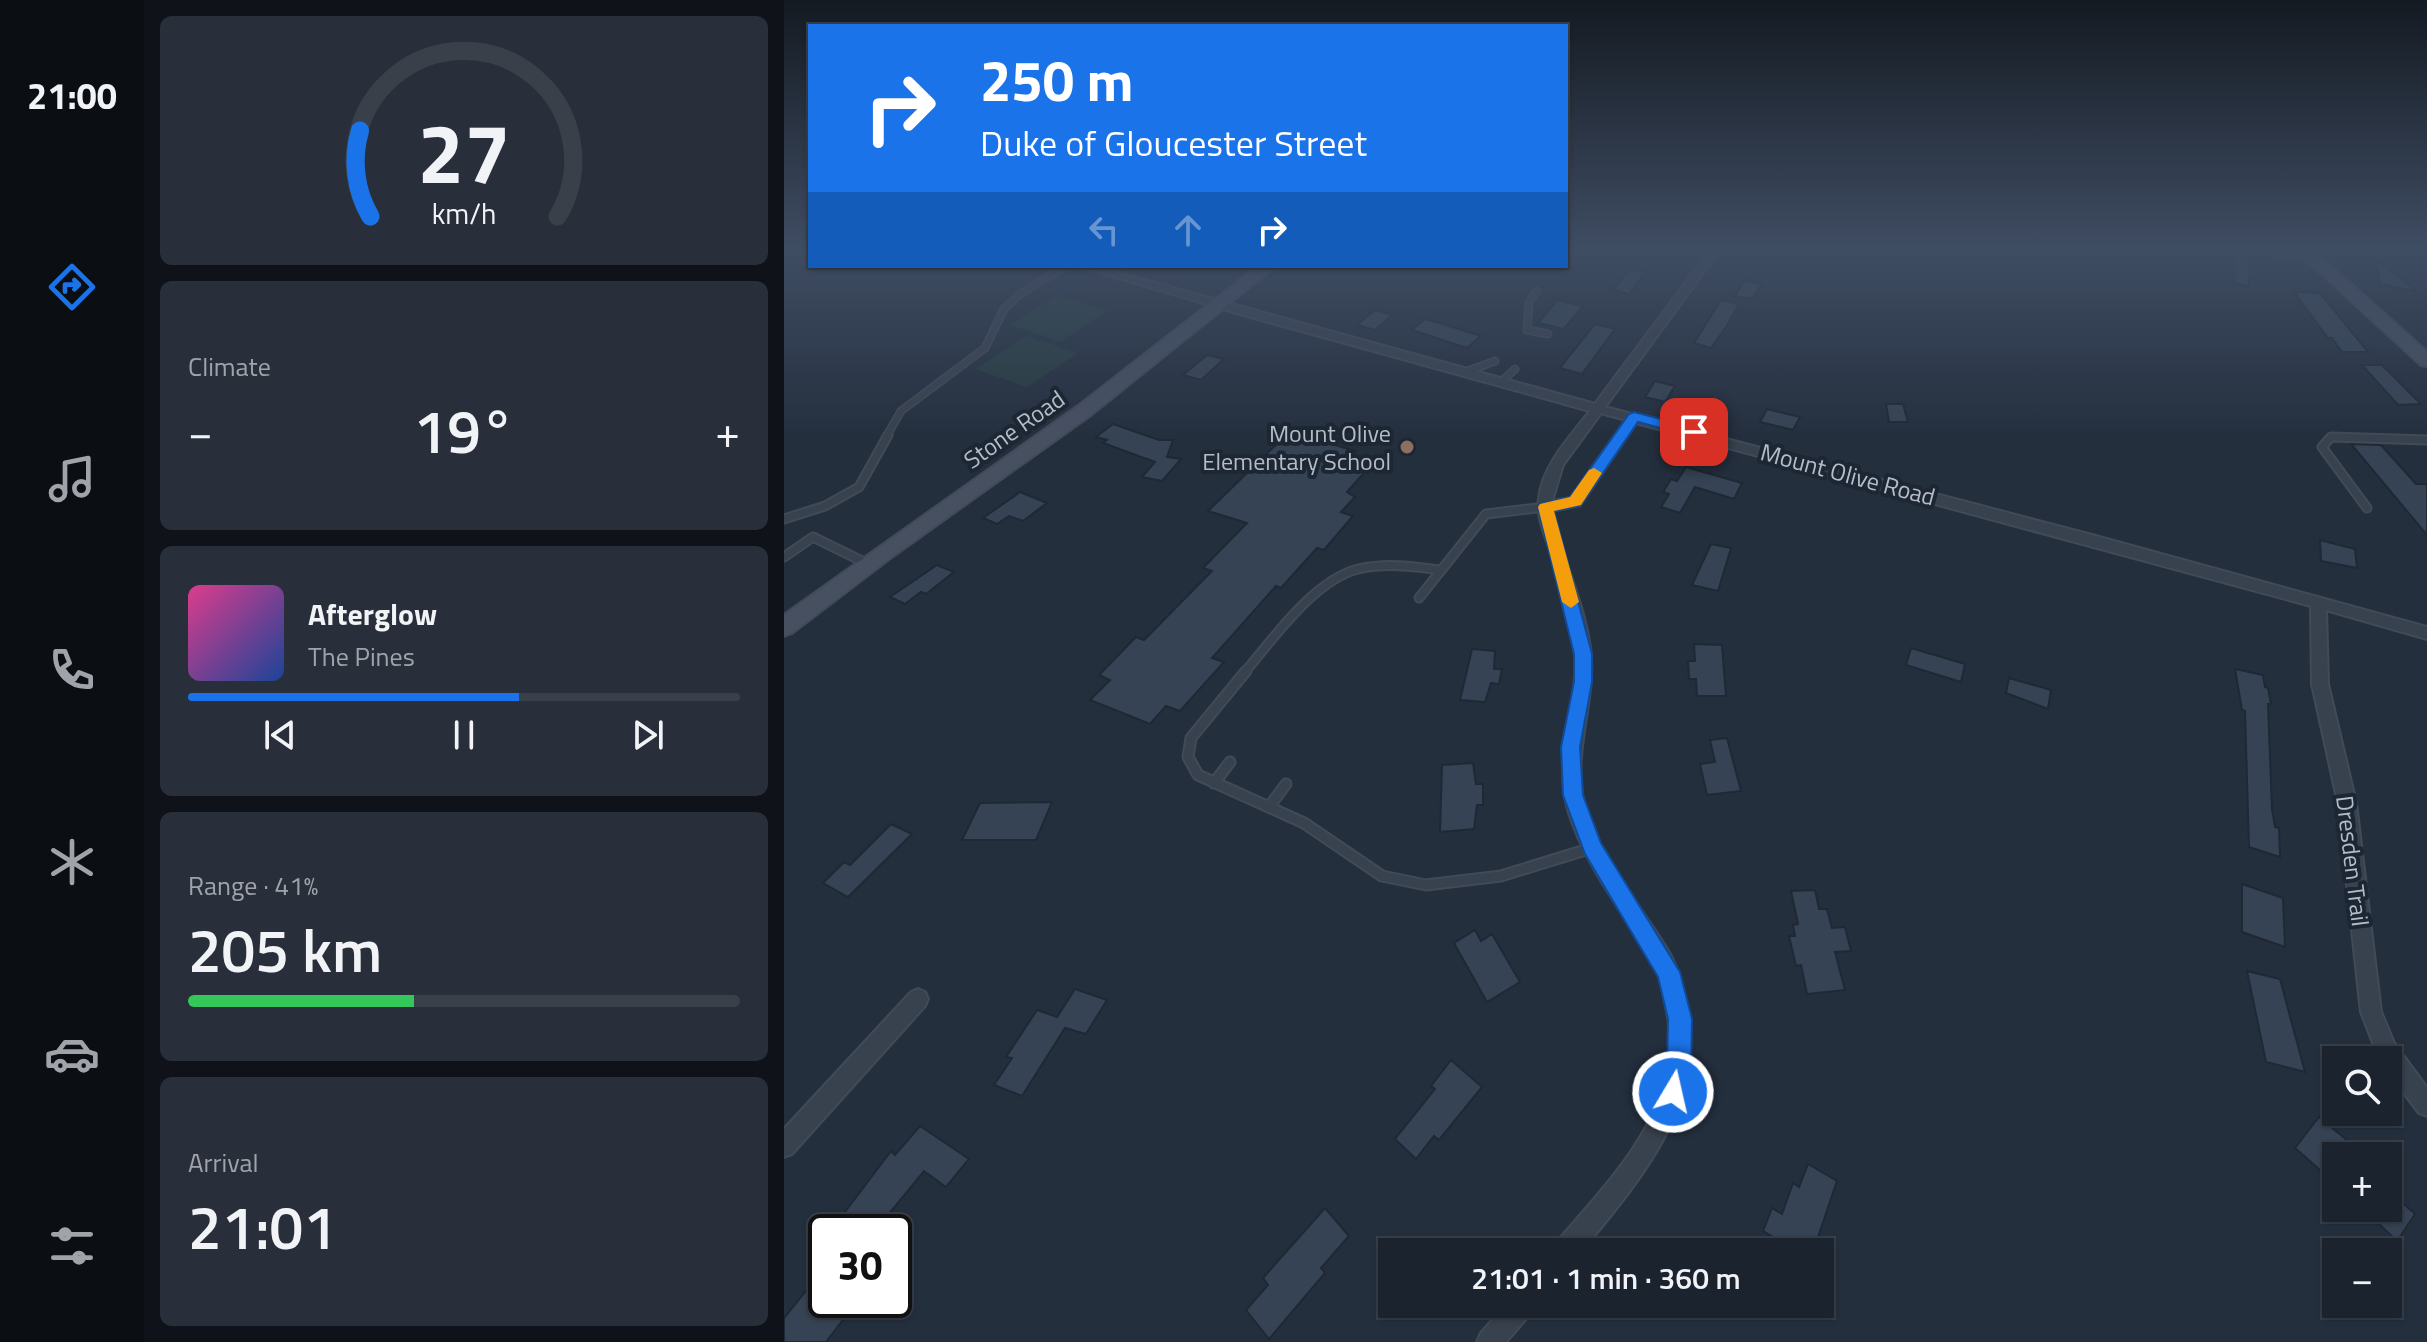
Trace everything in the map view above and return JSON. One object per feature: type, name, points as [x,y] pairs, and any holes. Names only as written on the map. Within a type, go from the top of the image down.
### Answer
[{"type":"street","name":"Stone Road","points":[[784,627],[1085,410],[1210,313]]},
{"type":"street","name":"Mount Olive Road","points":[[1243,313],[2427,633]]},
{"type":"street","points":[[1577,1238],[1646,1154],[1667,1115],[1679,1070],[1680,1019],[1668,972],[1592,848],[1573,795],[1571,747],[1583,682],[1583,654],[1546,507],[1557,464],[1668,313]]},
{"type":"street","points":[[2373,313],[2427,361]]},
{"type":"street","points":[[1546,507],[1575,502],[1634,417]]},
{"type":"street","name":"Dresden Trail","points":[[2318,602],[2320,684],[2347,803],[2371,1012],[2379,1041],[2397,1072],[2427,1105]]},
{"type":"street","points":[[784,1146],[918,999]]},
{"type":"street","points":[[1490,1342],[1510,1318]]},
{"type":"lane","points":[[784,519],[825,506],[859,487],[901,411],[985,348],[1002,313]]},
{"type":"lane","points":[[1528,313],[1527,330],[1548,334]]},
{"type":"lane","points":[[1465,372],[1495,361]]},
{"type":"lane","points":[[1502,381],[1515,369]]},
{"type":"lane","points":[[2367,508],[2322,447],[2331,437],[2427,440]]},
{"type":"lane","points":[[1419,598],[1486,514],[1546,507]]},
{"type":"lane","points":[[784,557],[813,537],[868,564]]},
{"type":"lane","points":[[1439,570],[1378,567],[1348,572],[1319,590],[1191,738],[1188,757],[1198,775],[1304,823],[1382,876],[1426,885],[1501,876],[1592,848]]},
{"type":"lane","points":[[1214,783],[1230,762]]},
{"type":"lane","points":[[1269,807],[1286,784]]},
{"type":"green space","points":[[1030,313],[1105,313],[1060,342],[1010,325]]},
{"type":"green space","points":[[1027,336],[1078,353],[1027,387],[975,369]]},
{"type":"building","points":[[1372,313],[1392,315],[1375,330],[1357,325]]},
{"type":"building","points":[[1547,313],[1578,313],[1564,329],[1538,323]]},
{"type":"building","points":[[1713,313],[1734,313],[1711,348],[1694,343]]},
{"type":"building","points":[[2309,313],[2336,313],[2368,352],[2342,352],[2332,338],[2328,338]]},
{"type":"building","points":[[1425,319],[1481,336],[1467,348],[1412,330]]},
{"type":"building","points":[[1595,324],[1615,329],[1582,374],[1560,368]]},
{"type":"building","points":[[1207,355],[1224,359],[1201,380],[1183,375]]},
{"type":"building","points":[[2362,365],[2382,365],[2421,404],[2398,405]]},
{"type":"building","points":[[1655,381],[1675,386],[1665,402],[1645,397]]},
{"type":"building","points":[[1886,404],[1903,404],[1908,422],[1889,422]]},
{"type":"building","points":[[1767,409],[1800,417],[1793,430],[1760,422]]},
{"type":"building","points":[[1113,424],[1159,440],[1173,440],[1167,457],[1181,459],[1162,481],[1142,477],[1155,462],[1103,443],[1107,440],[1096,437]]},
{"type":"building","points":[[1289,432],[1356,451],[1347,460],[1370,466],[1347,492],[1355,497],[1341,512],[1353,516],[1324,550],[1317,548],[1281,588],[1276,586],[1212,658],[1224,662],[1180,711],[1166,706],[1150,724],[1090,700],[1110,680],[1099,675],[1136,637],[1144,640],[1212,571],[1203,568],[1247,523],[1208,511]]},
{"type":"building","points":[[2351,444],[2381,445],[2416,484],[2427,484],[2427,535]]},
{"type":"building","points":[[1686,467],[1742,483],[1734,499],[1695,487],[1680,513],[1661,507],[1669,494],[1663,492],[1671,479],[1677,481]]},
{"type":"building","points":[[1020,492],[1047,503],[1023,521],[1009,516],[997,524],[983,518]]},
{"type":"building","points":[[2320,540],[2355,549],[2357,568],[2321,561]]},
{"type":"building","points":[[1711,544],[1731,548],[1718,591],[1692,585]]},
{"type":"building","points":[[937,565],[954,572],[926,594],[921,592],[905,604],[890,597]]},
{"type":"building","points":[[1694,644],[1722,645],[1726,696],[1697,696],[1696,679],[1689,679],[1688,661],[1695,661]]},
{"type":"building","points":[[1911,648],[1965,664],[1961,682],[1906,665]]},
{"type":"building","points":[[1472,649],[1495,651],[1494,669],[1502,669],[1499,684],[1491,683],[1485,702],[1460,700]]},
{"type":"building","points":[[2235,669],[2263,675],[2265,687],[2268,688],[2271,704],[2268,704],[2272,809],[2275,827],[2279,828],[2280,857],[2249,847],[2245,711],[2242,710]]},
{"type":"building","points":[[2009,678],[2051,690],[2048,709],[2006,693]]},
{"type":"building","points":[[1727,738],[1741,791],[1707,795],[1700,764],[1715,762],[1710,740]]},
{"type":"building","points":[[1473,763],[1476,784],[1483,784],[1483,805],[1477,805],[1474,829],[1440,832],[1442,765]]},
{"type":"building","points":[[1052,802],[1036,840],[962,840],[980,803]]},
{"type":"building","points":[[891,824],[912,834],[848,897],[823,883],[844,862],[850,865]]},
{"type":"building","points":[[2242,884],[2283,898],[2285,947],[2242,932]]},
{"type":"building","points":[[1815,890],[1819,909],[1827,909],[1832,928],[1845,927],[1851,951],[1835,952],[1845,990],[1807,994],[1801,965],[1796,966],[1789,936],[1795,936],[1793,925],[1798,924],[1791,891]]},
{"type":"building","points":[[1475,930],[1481,941],[1492,934],[1520,982],[1487,1002],[1454,943]]},
{"type":"building","points":[[2247,971],[2280,979],[2305,1072],[2266,1062]]},
{"type":"building","points":[[1075,989],[1107,1000],[1086,1034],[1065,1028],[1022,1096],[994,1085],[1012,1058],[1006,1057],[1037,1010],[1057,1017]]},
{"type":"building","points":[[1451,1060],[1482,1087],[1439,1140],[1434,1136],[1416,1159],[1395,1139],[1435,1089],[1431,1086]]},
{"type":"building","points":[[2319,1117],[2322,1126],[2330,1126],[2349,1142],[2322,1142],[2322,1172],[2295,1148]]},
{"type":"building","points":[[920,1126],[969,1159],[946,1187],[924,1171],[889,1214],[844,1214],[891,1151],[895,1155]]},
{"type":"building","points":[[1808,1164],[1837,1181],[1818,1238],[1773,1238],[1763,1231],[1772,1208],[1782,1214],[1793,1183],[1799,1187]]},
{"type":"building","points":[[2402,1202],[2415,1214],[2399,1238],[2394,1238],[2377,1222],[2402,1222]]},
{"type":"building","points":[[1325,1208],[1349,1236],[1321,1268],[1325,1273],[1269,1339],[1246,1310],[1268,1285],[1263,1278]]},
{"type":"building","points":[[808,1288],[808,1318],[844,1318],[826,1342],[784,1342],[784,1318]]},
{"type":"slow traffic","points":[[1571,602],[1546,519],[1546,507],[1566,506],[1575,502],[1594,473]]},
{"type":"place","name":"Mount Olive Elementary School","points":[[1407,447]]},
{"type":"route","points":[[1673,1092],[1679,1070],[1680,1019],[1668,972],[1592,848],[1573,795],[1571,747],[1583,682],[1583,654],[1559,556],[1546,519],[1546,507],[1566,506],[1575,502],[1634,417],[1694,432]]}]
